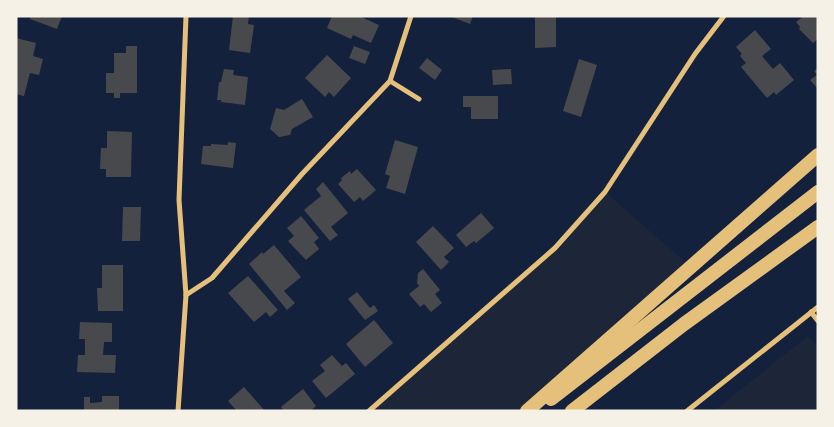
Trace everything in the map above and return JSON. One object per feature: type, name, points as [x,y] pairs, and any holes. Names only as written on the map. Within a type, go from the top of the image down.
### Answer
[{"type":"highway","points":[[527,411],[818,155]]},
{"type":"highway","points":[[537,411],[818,192]]},
{"type":"highway","points":[[572,411],[684,324],[818,227]]},
{"type":"street","points":[[178,411],[186,295],[179,200],[186,16]]},
{"type":"street","points":[[186,295],[212,278],[338,134],[390,81],[411,16]]},
{"type":"street","points":[[369,411],[555,248],[605,192],[695,54],[724,16]]},
{"type":"street","points":[[390,81],[420,99]]},
{"type":"street","points":[[687,411],[818,307]]},
{"type":"street","points":[[811,312],[818,321]]},
{"type":"shaded area","points":[[605,192],[691,267],[527,411],[369,411],[555,248]]},
{"type":"shaded area","points":[[808,336],[818,348],[818,411],[714,411]]},
{"type":"building","points":[[30,16],[62,16],[57,29],[30,19]]},
{"type":"building","points":[[233,16],[249,16],[248,24],[254,25],[250,53],[229,50]]},
{"type":"building","points":[[332,16],[359,16],[379,25],[371,43],[353,35],[351,39],[327,28]]},
{"type":"building","points":[[449,16],[473,16],[470,24]]},
{"type":"building","points":[[535,16],[556,16],[556,47],[535,48]]},
{"type":"building","points":[[804,16],[818,16],[818,39],[813,43],[799,29],[800,27],[796,22]]},
{"type":"building","points":[[755,30],[771,49],[762,56],[773,69],[780,63],[794,80],[776,95],[774,92],[767,98],[741,67],[746,63],[736,47]]},
{"type":"building","points":[[16,38],[36,43],[33,56],[43,59],[39,75],[30,73],[24,96],[16,94]]},
{"type":"building","points":[[126,46],[137,46],[137,93],[120,93],[120,98],[114,98],[114,93],[106,93],[106,73],[114,73],[114,53],[126,53]]},
{"type":"building","points":[[354,46],[370,52],[365,64],[349,58]]},
{"type":"building","points":[[327,55],[351,78],[334,97],[329,92],[325,97],[305,78]]},
{"type":"building","points":[[427,58],[442,70],[435,80],[419,68]]},
{"type":"building","points":[[579,59],[597,65],[581,117],[563,111]]},
{"type":"building","points":[[818,68],[818,89],[810,80],[817,75],[814,71]]},
{"type":"building","points":[[224,69],[234,70],[233,75],[248,77],[245,105],[217,100],[219,82],[221,82]]},
{"type":"building","points":[[511,69],[512,84],[493,85],[492,70]]},
{"type":"building","points":[[463,96],[498,96],[498,119],[471,119],[471,107],[463,107]]},
{"type":"building","points":[[302,99],[313,117],[292,129],[290,135],[279,137],[270,129],[276,108],[284,110]]},
{"type":"building","points":[[107,131],[132,132],[131,177],[106,177],[106,169],[100,169],[101,148],[107,148]]},
{"type":"building","points":[[395,140],[418,147],[405,194],[386,188],[390,176],[385,174]]},
{"type":"building","points":[[228,142],[236,143],[233,168],[201,164],[203,146],[211,146],[211,144],[228,145]]},
{"type":"building","points":[[357,169],[376,190],[363,201],[360,197],[354,202],[338,184],[342,180],[341,178],[350,171],[351,174]]},
{"type":"building","points":[[323,182],[348,213],[331,227],[338,235],[330,241],[304,210],[321,196],[316,189]]},
{"type":"building","points":[[123,207],[141,207],[140,241],[122,241]]},
{"type":"building","points":[[481,213],[494,228],[476,243],[474,241],[466,247],[456,235]]},
{"type":"building","points":[[301,216],[319,238],[314,242],[319,249],[306,260],[288,241],[294,236],[287,228]]},
{"type":"building","points":[[433,226],[454,248],[444,257],[449,262],[441,270],[416,242]]},
{"type":"building","points":[[274,245],[301,277],[284,291],[295,303],[287,310],[249,264],[262,252],[263,254]]},
{"type":"building","points":[[102,265],[123,265],[123,311],[98,311],[97,288],[102,288]]},
{"type":"building","points":[[423,269],[440,290],[435,294],[442,303],[431,312],[424,304],[420,307],[409,294],[419,286],[417,283],[418,273]]},
{"type":"building","points":[[248,276],[278,310],[270,317],[266,312],[254,322],[228,293]]},
{"type":"building","points":[[357,292],[370,308],[374,305],[378,311],[365,320],[348,299]]},
{"type":"building","points":[[374,320],[393,343],[365,367],[346,344]]},
{"type":"building","points":[[80,322],[112,323],[112,342],[104,342],[103,355],[116,355],[115,373],[77,372],[78,355],[85,355],[85,339],[79,339]]},
{"type":"building","points":[[332,355],[342,366],[346,363],[355,374],[326,398],[312,381],[325,371],[320,365]]},
{"type":"building","points":[[244,387],[265,411],[237,411],[228,401]]},
{"type":"building","points":[[303,389],[316,406],[310,411],[284,411],[281,407]]},
{"type":"building","points":[[102,396],[119,396],[119,411],[84,411],[84,397],[90,397],[90,403],[102,402]]}]
